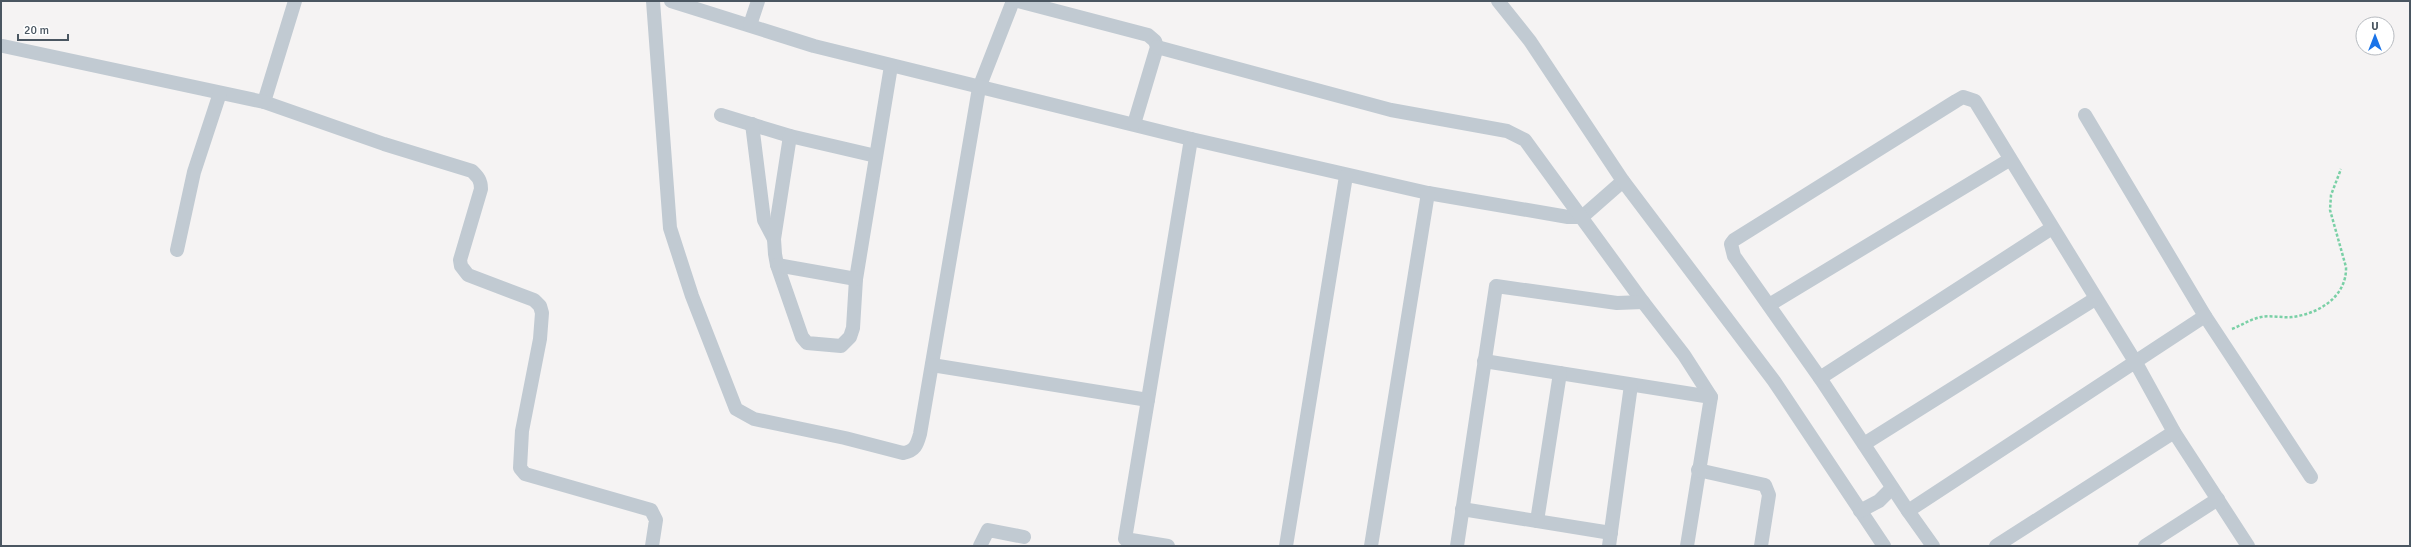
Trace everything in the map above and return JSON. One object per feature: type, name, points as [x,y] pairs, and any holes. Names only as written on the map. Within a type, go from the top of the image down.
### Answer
[{"type":"street","points":[[264,102],[295,1]]},
{"type":"street","points":[[653,1],[670,228],[692,296],[736,409],[754,419],[845,438],[895,452],[909,452],[917,446],[979,88],[1013,1]]},
{"type":"street","points":[[671,1],[814,46],[891,66],[1346,176],[1428,193],[1568,217],[1582,217],[1623,181]]},
{"type":"street","points":[[750,25],[758,1]]},
{"type":"street","points":[[1018,1],[1148,36],[1155,41],[1157,47],[1134,124]]},
{"type":"street","points":[[1498,1],[1530,40],[1623,181],[1869,506],[1884,546]]},
{"type":"street","points":[[3,46],[264,102],[384,144],[472,171],[478,176],[481,182],[481,190],[460,260],[461,266],[468,275],[534,300],[540,306],[542,313],[540,339],[522,431],[520,468],[525,474],[651,510],[656,520],[652,546]]},
{"type":"street","points":[[1157,47],[1392,110],[1507,131],[1526,140],[1643,302],[1684,356],[1711,397],[1698,470],[1687,546]]},
{"type":"street","points":[[790,136],[774,239],[777,265],[802,337],[807,343],[841,346],[850,337],[853,328],[856,279],[891,66]]},
{"type":"street","points":[[178,250],[194,172],[220,93]]},
{"type":"street","points":[[1933,546],[1892,488],[1820,378],[1734,256],[1731,249],[1734,240],[1962,97],[1975,101],[2009,160],[2136,363],[2174,432],[2248,546]]},
{"type":"street","points":[[721,115],[790,136],[876,156]]},
{"type":"street","points":[[2085,115],[2205,316],[2311,477]]},
{"type":"street","points":[[752,124],[764,220],[774,239]]},
{"type":"street","points":[[1168,546],[1125,539],[1191,139]]},
{"type":"street","points":[[1768,305],[2009,160]]},
{"type":"street","points":[[1286,546],[1346,176]]},
{"type":"street","points":[[1371,546],[1428,193]]},
{"type":"street","points":[[1820,378],[2052,228]]},
{"type":"street","points":[[777,265],[856,279]]},
{"type":"street","points":[[1457,546],[1496,286],[1617,303],[1643,302]]},
{"type":"street","points":[[1864,444],[2095,299]]},
{"type":"street","points":[[1908,511],[2136,363],[2205,316]]},
{"type":"street","points":[[1484,361],[1711,397]]},
{"type":"street","points":[[932,365],[1148,400]]},
{"type":"street","points":[[1537,521],[1560,373]]},
{"type":"street","points":[[1462,510],[1537,521],[1610,539],[1631,385]]},
{"type":"street","points":[[1996,546],[2174,432]]},
{"type":"street","points":[[1698,470],[1765,485],[1769,495],[1761,546]]},
{"type":"street","points":[[1869,506],[1892,488]]},
{"type":"street","points":[[2145,546],[2218,499]]},
{"type":"street","points":[[980,546],[988,530],[1024,537]]},
{"type":"path","points":[[2219,336],[2261,317],[2307,314],[2326,305],[2340,290],[2346,277],[2346,267],[2330,210],[2331,195],[2341,169]]}]
